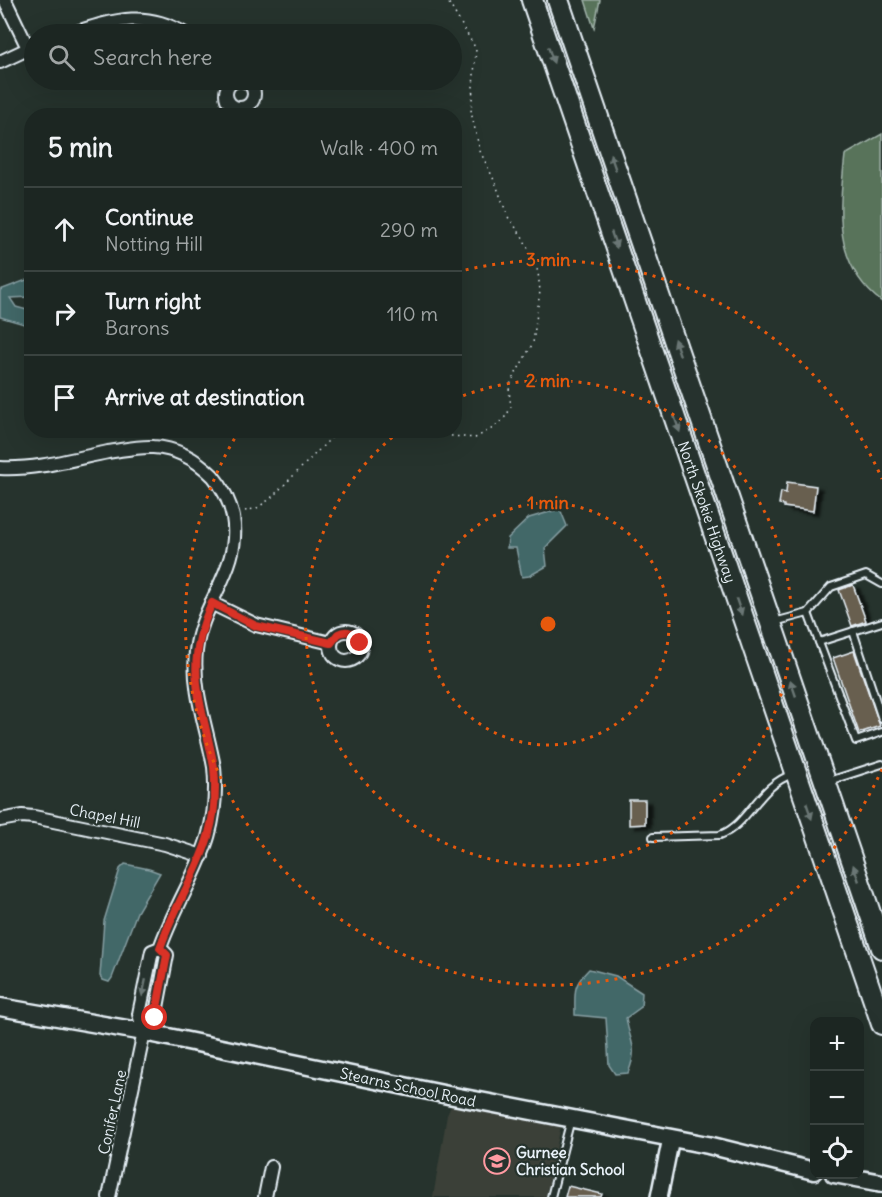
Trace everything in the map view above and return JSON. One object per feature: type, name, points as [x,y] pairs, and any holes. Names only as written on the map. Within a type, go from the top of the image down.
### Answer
[{"type":"highway","name":"North Skokie Highway","points":[[532,0],[882,1024]]},
{"type":"highway","name":"North Skokie Highway","points":[[558,0],[882,948]]},
{"type":"main road","name":"Stearns School Road","points":[[0,1007],[144,1032],[671,1138],[810,1170]]},
{"type":"main road","points":[[861,1179],[882,1183]]},
{"type":"street","points":[[5,0],[24,34]]},
{"type":"street","points":[[105,24],[136,19],[164,24]]},
{"type":"street","points":[[0,62],[24,50]]},
{"type":"street","points":[[0,468],[29,467],[141,447],[164,448],[194,460],[210,473],[228,501],[235,527],[231,560],[200,633],[195,662],[196,683],[215,781],[213,818],[202,856]]},
{"type":"street","points":[[212,603],[256,626],[331,643]]},
{"type":"street","name":"Chapel Hill","points":[[0,820],[22,816],[34,817],[165,844],[202,856]]},
{"type":"street","name":"Conifer Lane","points":[[109,1197],[144,1032],[139,1014],[152,951],[160,948],[202,856]]},
{"type":"street","points":[[659,1197],[671,1138]]},
{"type":"street","points":[[266,1197],[271,1167]]},
{"type":"lane","points":[[771,622],[808,613],[831,587],[867,575],[882,584]]},
{"type":"lane","points":[[808,613],[856,741],[882,732]]},
{"type":"lane","points":[[819,642],[882,622]]},
{"type":"lane","points":[[853,631],[882,719]]},
{"type":"lane","points":[[825,782],[880,766]]},
{"type":"lane","points":[[653,837],[720,835],[728,832],[738,824],[771,785],[780,778],[796,772]]},
{"type":"lane","points":[[551,1197],[571,1119]]},
{"type":"path","points":[[447,0],[461,24]]},
{"type":"path","points":[[462,25],[476,49],[471,112],[480,151],[508,217],[522,236],[532,256],[538,272],[540,291],[533,343],[508,390],[511,408],[506,417],[493,428],[476,438],[462,437]]},
{"type":"path","points":[[245,511],[257,507],[270,498],[331,438]]},
{"type":"shaded area","name":"Gurnee Christian School","points":[[452,1104],[561,1126],[546,1197],[433,1197],[447,1115]]},
{"type":"green space","points":[[585,0],[600,0],[594,28]]},
{"type":"green space","points":[[882,134],[882,302],[866,287],[854,271],[847,254],[842,235],[841,196],[845,155]]},
{"type":"water","points":[[24,281],[24,297],[10,298],[16,307],[24,309],[24,324],[0,317],[0,290]]},
{"type":"water","points":[[560,509],[567,526],[545,548],[547,566],[529,576],[522,577],[516,548],[507,548],[508,538],[529,518]]},
{"type":"water","points":[[125,864],[160,873],[137,912],[109,982],[100,976],[104,921],[120,869]]},
{"type":"water","points":[[589,969],[616,976],[642,993],[641,1007],[626,1018],[633,1045],[633,1057],[628,1073],[615,1074],[609,1065],[606,1018],[575,1015],[577,985]]},
{"type":"building","points":[[787,482],[816,486],[813,511],[784,507],[779,504],[781,492],[786,493]]},
{"type":"building","points":[[853,585],[866,621],[852,626],[839,590]]},
{"type":"building","points":[[854,651],[880,726],[859,733],[833,658]]},
{"type":"building","points":[[629,800],[645,800],[645,824],[629,825]]},
{"type":"building","points":[[568,1186],[602,1194],[601,1197],[565,1197]]},
{"type":"place","name":"Gurnee Christian School","points":[[497,1161]]},
{"type":"route","points":[[155,1018],[167,955],[160,948],[170,922],[206,849],[213,818],[214,767],[196,683],[195,662],[204,619],[212,603],[256,626],[331,643],[341,632],[349,632],[353,633],[360,643]]}]
